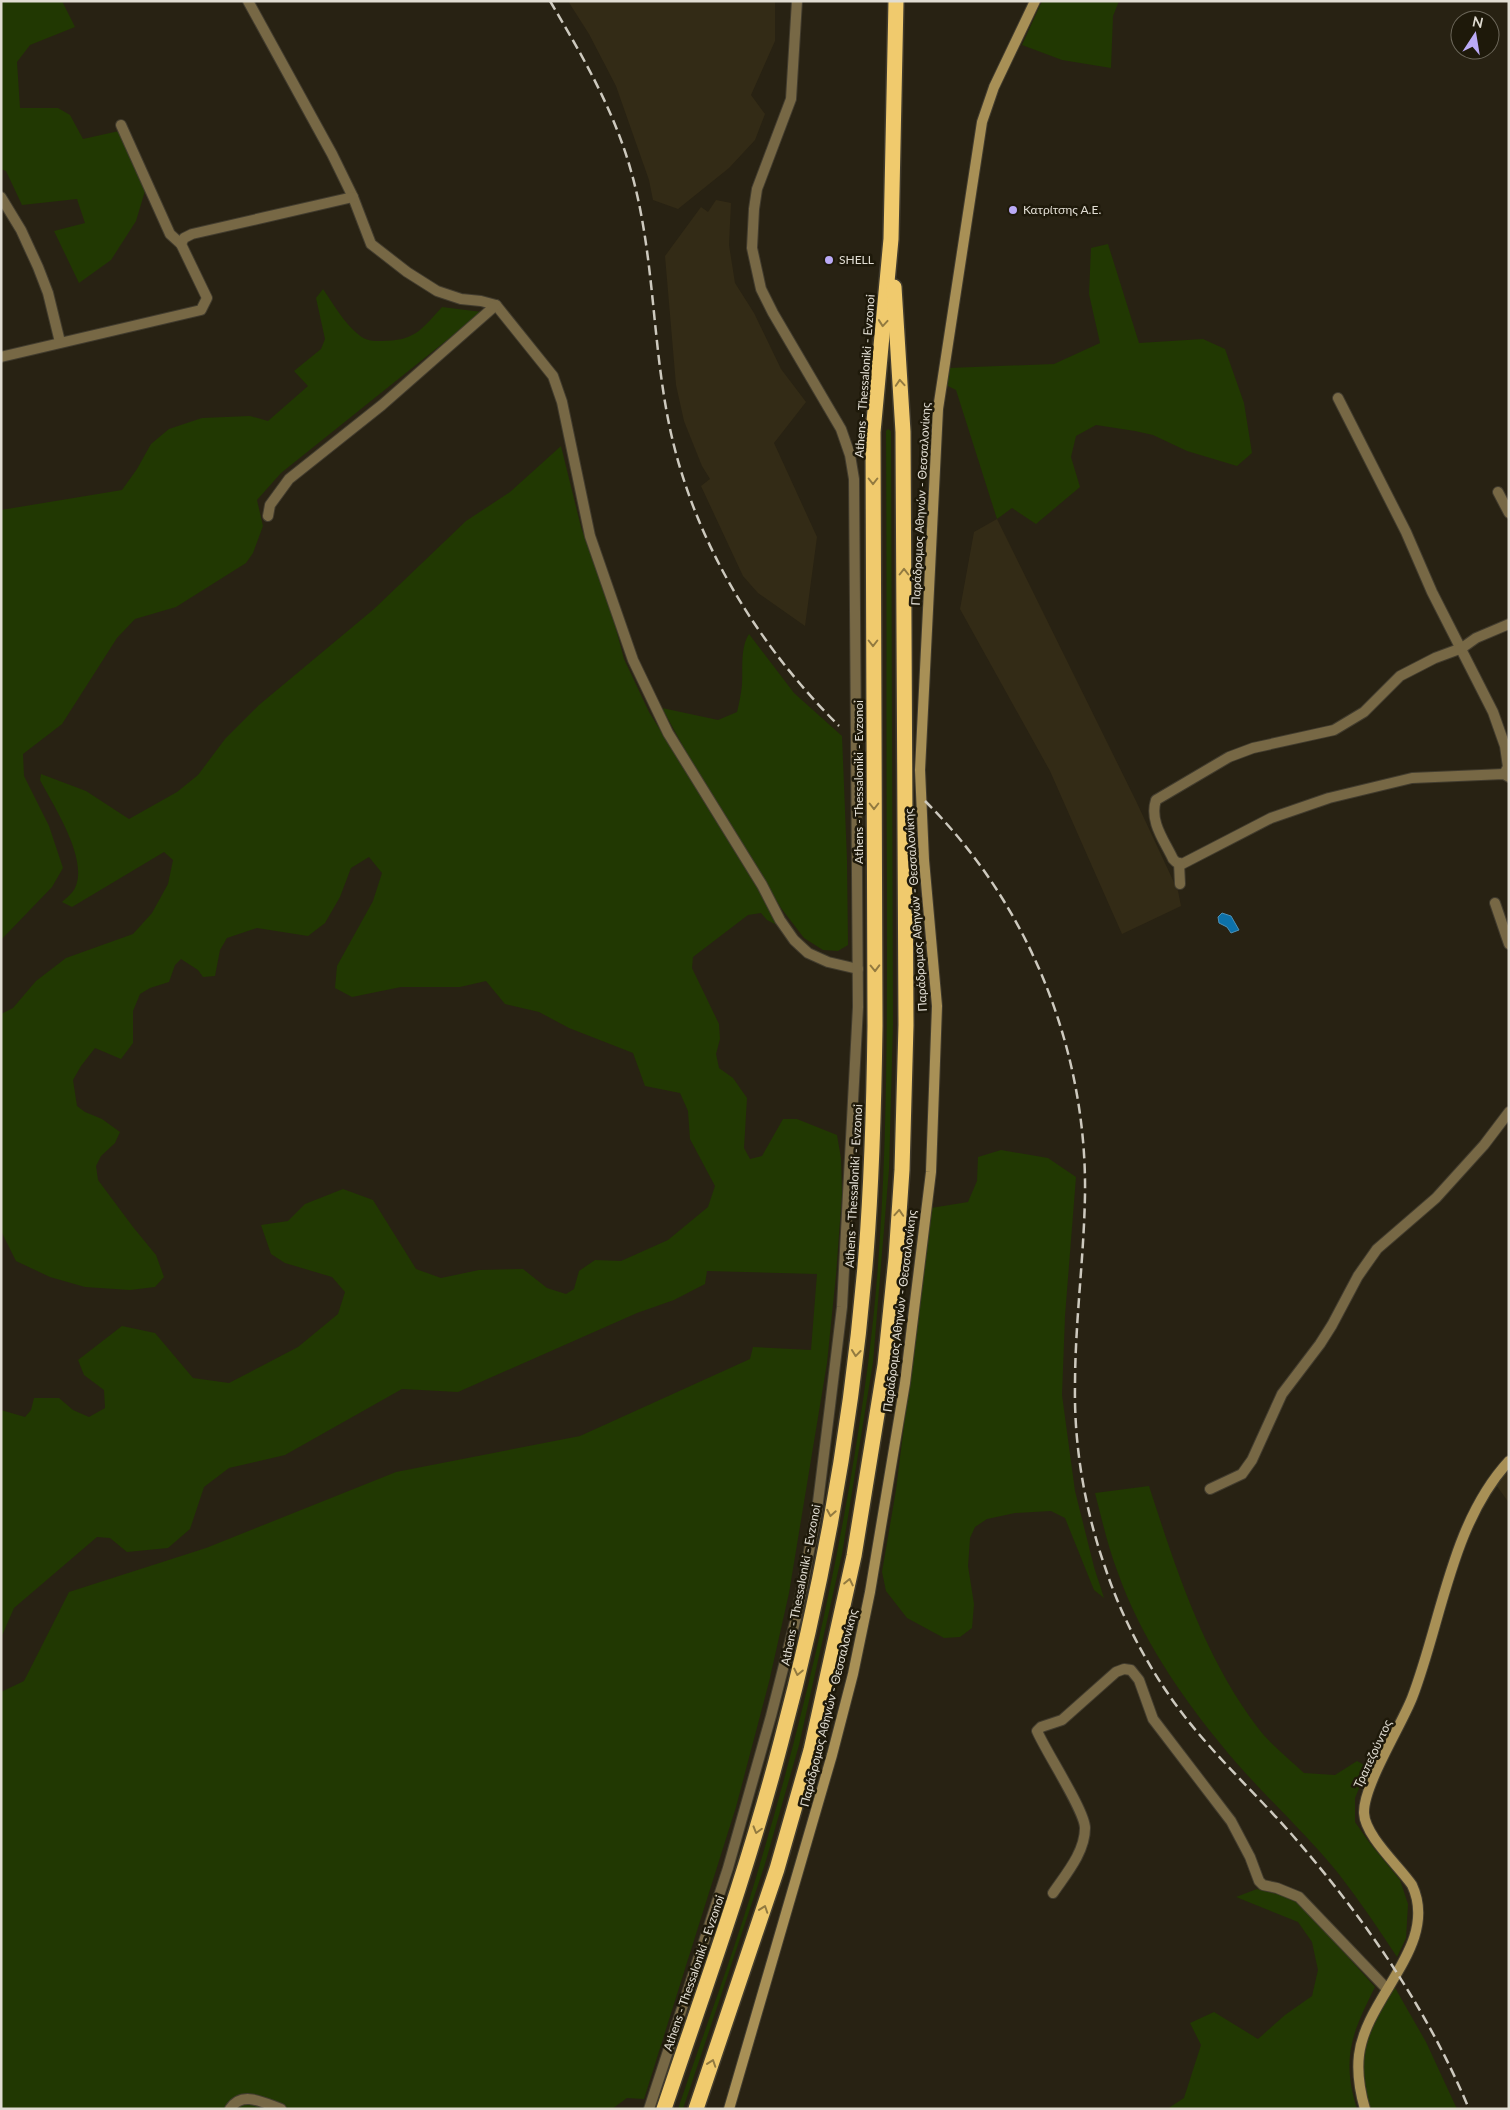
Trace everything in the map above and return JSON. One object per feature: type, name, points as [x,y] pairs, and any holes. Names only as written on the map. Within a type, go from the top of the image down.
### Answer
[{"type":"highway","name":"Athens - Thessaloniki - Evzonoi","points":[[664,2109],[749,1857],[782,1742],[824,1551],[855,1362],[870,1186],[875,1035],[873,432],[891,240],[896,1]]},
{"type":"highway","name":"Athens - Thessaloniki - Evzonoi","points":[[696,2109],[777,1869],[821,1707],[854,1556],[885,1365],[891,1308],[902,1170],[906,1025],[903,432],[891,240]]},
{"type":"main road","name":"Παράδρομος Αθηνών - Θεσσαλονίκης","points":[[729,2109],[832,1756],[853,1674],[870,1592],[905,1383],[931,1172],[937,1006],[923,852],[920,770],[938,402],[982,122],[994,87],[1035,1]]},
{"type":"main road","name":"Τραπεζούντος","points":[[1365,2109],[1358,2070],[1359,2055],[1368,2023],[1386,1988],[1410,1949],[1418,1924],[1418,1902],[1412,1885],[1368,1826],[1364,1812],[1366,1801],[1377,1771],[1413,1695],[1435,1622],[1468,1526],[1482,1496],[1509,1461]]},
{"type":"street","points":[[248,1],[283,62],[353,197],[371,244],[407,272],[436,290],[462,299],[496,305],[553,376],[562,402],[590,536],[633,660],[668,733],[762,885],[780,920],[794,940],[808,953],[828,962],[858,969]]},
{"type":"street","points":[[649,2109],[728,1868],[796,1618],[817,1510],[842,1307],[855,1094],[858,969],[853,471],[842,429],[773,313],[761,289],[752,248],[754,209],[758,189],[791,99],[797,1]]},
{"type":"street","points":[[1,357],[201,310],[207,298],[181,244],[170,234],[121,125]]},
{"type":"street","points":[[1,197],[21,230],[38,267],[48,293],[60,342]]},
{"type":"street","points":[[181,244],[184,238],[192,234],[353,197]]},
{"type":"street","points":[[268,516],[270,505],[289,479],[382,405],[496,305]]},
{"type":"street","points":[[1338,398],[1406,532],[1432,592],[1462,648],[1500,729],[1508,767],[1506,775],[1412,778],[1330,798],[1271,818],[1182,864],[1173,859],[1154,819],[1153,810],[1156,800],[1229,757],[1253,748],[1334,730],[1364,712],[1400,676],[1435,658],[1462,648],[1476,638],[1509,624]]},
{"type":"street","points":[[1498,492],[1509,513]]},
{"type":"street","points":[[1179,863],[1180,884]]},
{"type":"street","points":[[1495,903],[1509,944]]},
{"type":"street","points":[[1210,1489],[1242,1474],[1252,1460],[1282,1394],[1324,1338],[1358,1276],[1377,1249],[1401,1226],[1436,1198],[1484,1145],[1509,1112]]},
{"type":"street","points":[[1053,1893],[1082,1845],[1085,1827],[1080,1811],[1037,1731],[1041,1727],[1062,1720],[1116,1672],[1124,1668],[1131,1670],[1139,1680],[1154,1719],[1231,1821],[1250,1857],[1259,1881],[1263,1885],[1290,1892],[1299,1897],[1386,1988]]},
{"type":"street","points":[[230,2109],[242,2099],[254,2099],[281,2109]]},
{"type":"shaded area","points":[[568,1],[775,1],[775,41],[751,95],[765,114],[755,140],[729,168],[678,209],[653,200],[649,180],[616,86],[589,34]]},
{"type":"shaded area","points":[[716,200],[731,203],[729,245],[735,283],[754,313],[781,369],[806,402],[774,443],[817,537],[805,626],[758,593],[743,576],[701,486],[710,479],[702,466],[684,421],[676,385],[665,256],[701,207],[708,212]]},
{"type":"shaded area","points":[[997,519],[1136,801],[1178,891],[1181,906],[1122,934],[1050,771],[960,609],[974,532]]},
{"type":"shaded area","points":[[1509,1467],[1509,1503],[1494,1482]]},
{"type":"green space","points":[[1,1],[62,1],[75,27],[30,45],[17,62],[20,108],[58,108],[70,115],[83,139],[119,131],[145,191],[136,221],[111,260],[79,283],[54,231],[85,223],[77,199],[22,205],[6,171],[1,169]]},
{"type":"green space","points":[[1042,1],[1119,1],[1113,16],[1111,68],[1062,60],[1022,45]]},
{"type":"green space","points":[[1108,244],[1139,343],[1203,339],[1225,349],[1244,403],[1252,453],[1237,466],[1187,451],[1153,435],[1096,425],[1076,436],[1071,457],[1080,487],[1036,524],[1012,508],[997,519],[956,390],[946,385],[949,368],[1054,364],[1100,343],[1089,294],[1091,248]]},
{"type":"green space","points":[[323,289],[339,314],[349,325],[362,337],[372,341],[402,339],[410,336],[422,328],[442,307],[482,312],[281,473],[257,500],[263,526],[253,553],[246,563],[176,607],[135,619],[117,638],[62,724],[23,754],[24,776],[49,826],[63,868],[52,887],[1,940],[1,510],[122,490],[151,444],[169,429],[202,418],[250,416],[268,421],[308,386],[294,371],[321,349],[325,339],[316,298]]},
{"type":"green space","points":[[888,429],[891,431],[893,1025],[889,1169],[873,1362],[842,1554],[799,1745],[765,1864],[683,2109],[678,2109],[753,1889],[796,1735],[825,1612],[837,1551],[849,1489],[868,1364],[875,1305],[885,1129],[887,893],[886,431]]},
{"type":"green space","points":[[561,446],[581,527],[613,618],[624,659],[649,712],[768,905],[777,925],[767,920],[761,913],[748,915],[693,957],[692,968],[719,1024],[720,1039],[716,1054],[719,1068],[733,1078],[747,1098],[744,1148],[750,1159],[762,1156],[783,1119],[797,1119],[837,1135],[841,1158],[842,1194],[827,1363],[789,1593],[769,1682],[736,1807],[644,2099],[627,2098],[612,2109],[2,2109],[1,1692],[24,1681],[69,1592],[206,1548],[396,1472],[580,1436],[750,1359],[753,1347],[811,1350],[817,1274],[707,1271],[705,1284],[674,1300],[637,1313],[458,1392],[402,1389],[285,1455],[229,1468],[204,1487],[190,1529],[168,1548],[127,1552],[110,1538],[97,1537],[14,1608],[1,1638],[1,1410],[25,1417],[31,1410],[34,1398],[59,1398],[73,1410],[89,1417],[105,1408],[104,1390],[84,1375],[78,1360],[122,1326],[155,1333],[193,1378],[229,1383],[298,1347],[338,1314],[345,1292],[332,1277],[285,1263],[271,1254],[261,1225],[288,1221],[305,1204],[343,1189],[373,1200],[416,1269],[441,1278],[479,1270],[523,1269],[547,1288],[566,1294],[574,1289],[579,1271],[595,1260],[621,1261],[668,1240],[708,1207],[715,1186],[690,1139],[688,1111],[680,1093],[645,1086],[633,1053],[569,1028],[539,1012],[505,1004],[486,981],[460,987],[401,987],[352,997],[335,988],[337,966],[373,901],[382,873],[369,857],[351,868],[340,897],[325,923],[308,936],[257,928],[227,938],[220,950],[215,976],[203,977],[198,970],[181,959],[175,965],[169,982],[150,988],[140,994],[133,1011],[133,1043],[121,1059],[95,1048],[73,1080],[77,1106],[85,1112],[102,1119],[120,1132],[115,1143],[101,1156],[96,1166],[98,1180],[156,1255],[164,1277],[155,1287],[130,1290],[85,1287],[50,1277],[16,1261],[1,1231],[1,1014],[13,1008],[36,981],[66,958],[133,934],[152,913],[168,884],[173,860],[164,852],[72,907],[62,902],[75,888],[78,876],[77,862],[68,832],[40,780],[41,774],[86,791],[129,819],[177,792],[198,775],[225,739],[259,705],[374,609],[466,521],[510,492]]},
{"type":"green space","points":[[749,634],[794,693],[842,736],[848,945],[838,951],[823,950],[804,938],[781,908],[689,757],[662,708],[718,720],[737,712],[742,685],[743,652]]},
{"type":"green space","points":[[1001,1150],[1048,1158],[1076,1177],[1065,1316],[1062,1395],[1075,1491],[1094,1567],[1104,1598],[1094,1590],[1065,1518],[1051,1511],[1015,1513],[987,1519],[975,1527],[970,1538],[968,1566],[974,1604],[972,1628],[960,1637],[944,1638],[907,1618],[886,1591],[882,1572],[896,1490],[931,1208],[968,1202],[977,1181],[978,1157]]},
{"type":"green space","points":[[1149,1486],[1193,1612],[1222,1672],[1258,1728],[1274,1746],[1304,1773],[1335,1775],[1357,1761],[1368,1767],[1355,1798],[1355,1822],[1400,1880],[1408,1904],[1406,1938],[1397,1957],[1338,1873],[1237,1763],[1207,1727],[1177,1686],[1138,1620],[1114,1563],[1095,1493]]},
{"type":"green space","points":[[1257,1889],[1296,1899],[1375,1987],[1360,2018],[1351,2046],[1350,2075],[1357,2109],[1167,2109],[1184,2098],[1201,2045],[1190,2023],[1214,2012],[1258,2039],[1285,2015],[1312,1996],[1318,1970],[1312,1942],[1298,1922],[1236,1897]]},
{"type":"green space","points":[[1394,1986],[1426,2042],[1457,2109],[1369,2109],[1364,2091],[1363,2075],[1366,2045],[1378,2016]]},
{"type":"water","points":[[1222,913],[1231,916],[1239,930],[1231,933],[1227,927],[1219,923],[1218,917]]},
{"type":"railway","points":[[550,1],[596,83],[616,126],[631,171],[644,229],[666,408],[676,453],[690,497],[707,539],[728,580],[752,619],[778,657],[839,726]]},
{"type":"railway","points":[[925,801],[962,841],[994,885],[1021,932],[1044,981],[1062,1033],[1075,1086],[1083,1140],[1085,1194],[1075,1362],[1076,1432],[1086,1501],[1112,1588],[1140,1648],[1176,1705],[1215,1752],[1294,1837],[1369,1932],[1414,2000],[1434,2035],[1469,2109]]},
{"type":"place","name":"Κατρίτσης Α.Ε.","points":[[1013,210]]},
{"type":"place","name":"SHELL","points":[[829,260]]}]
